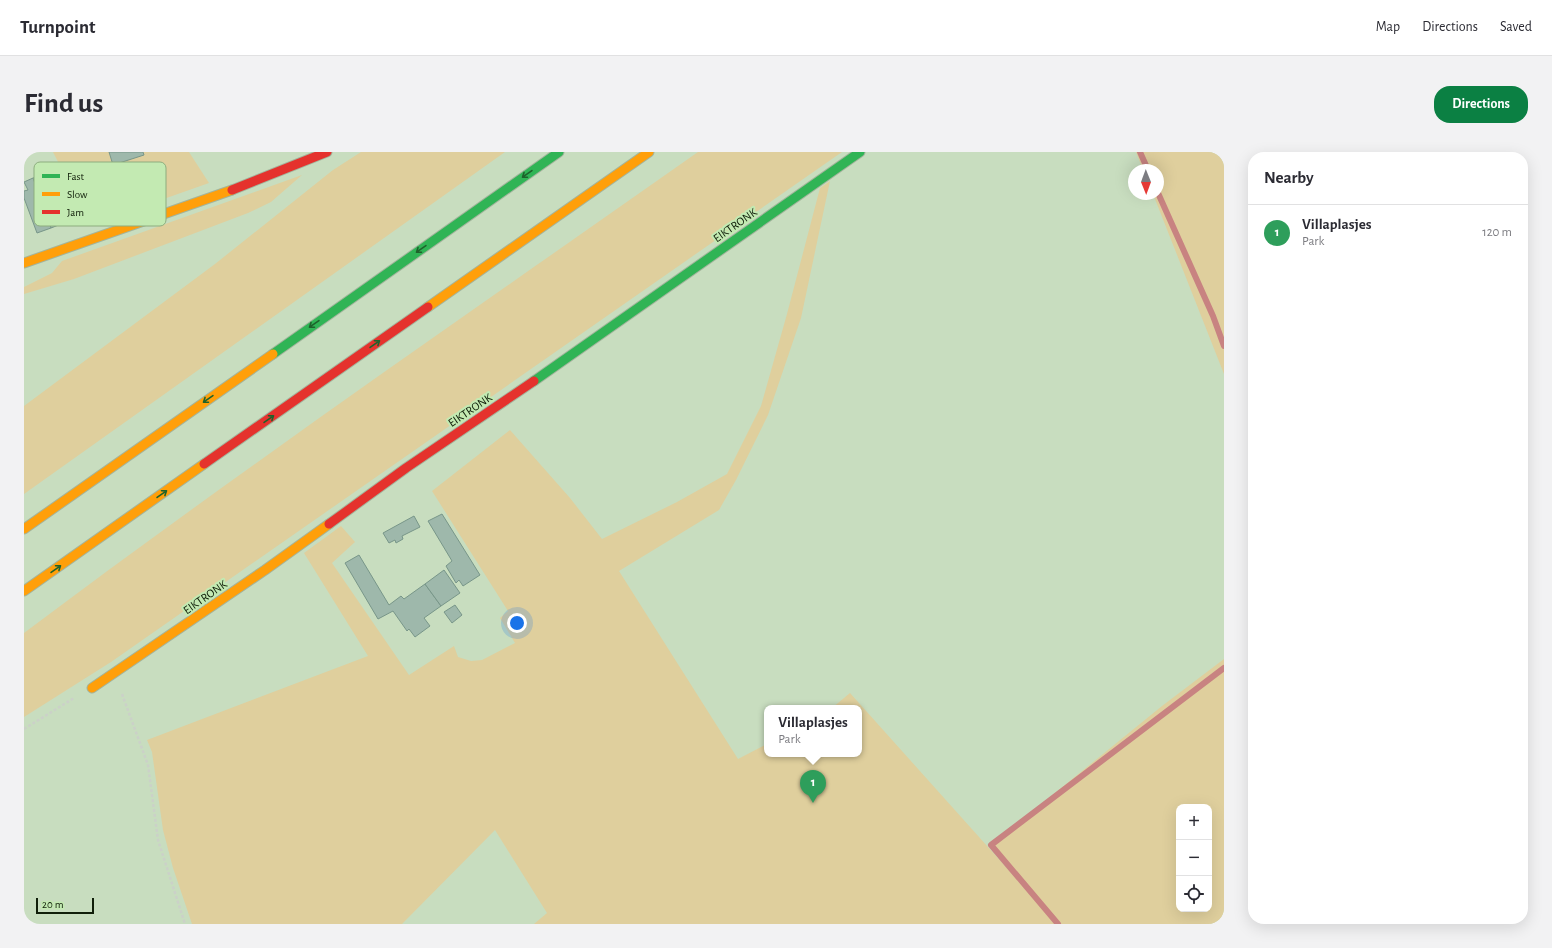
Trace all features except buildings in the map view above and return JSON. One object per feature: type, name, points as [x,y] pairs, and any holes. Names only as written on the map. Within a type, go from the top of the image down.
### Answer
[{"type":"main road","points":[[166,214],[221,195],[327,152]]},
{"type":"main road","points":[[24,529],[559,152]]},
{"type":"main road","points":[[24,591],[649,152]]},
{"type":"main road","name":"EIKTRONK","points":[[92,688],[265,570],[406,468],[521,390],[860,152]]},
{"type":"main road","points":[[24,263],[131,226]]},
{"type":"path","points":[[114,674],[148,765],[158,840],[185,924]]},
{"type":"path","points":[[24,729],[92,688]]},
{"type":"shaded area","points":[[53,152],[189,152],[209,183],[166,198],[166,162],[58,162]]},
{"type":"shaded area","points":[[361,152],[505,152],[24,494],[24,406],[215,264],[333,170]]},
{"type":"shaded area","points":[[698,152],[842,152],[111,662],[24,717],[24,633],[107,571],[275,450]]},
{"type":"shaded area","points":[[1136,152],[1224,152],[1224,374],[1155,200],[1164,200],[1164,164],[1141,164]]},
{"type":"shaded area","points":[[302,175],[271,202],[248,213],[74,279],[24,294],[24,287],[52,273],[62,261],[160,226],[166,226],[166,224]]},
{"type":"shaded area","points":[[830,181],[801,318],[768,415],[736,480],[719,510],[619,571],[738,759],[764,746],[764,757],[862,757],[862,706],[1057,924],[534,924],[547,913],[495,830],[402,924],[192,924],[173,868],[163,830],[152,752],[147,740],[368,656],[304,553],[341,526],[355,542],[332,563],[409,675],[454,646],[458,657],[471,661],[482,660],[515,643],[500,618],[508,611],[432,491],[510,430],[570,498],[602,539],[677,502],[727,474],[761,406],[820,188]]},
{"type":"shaded area","points":[[1224,659],[1224,924],[1061,924],[991,845],[1162,706]]},
{"type":"shaded area","points":[[850,693],[861,705],[836,705]]},
{"type":"waterway","points":[[1140,152],[1145,164]]},
{"type":"waterway","points":[[1161,200],[1213,316],[1224,346]]},
{"type":"waterway","points":[[1058,924],[991,845],[1224,668]]},
{"type":"traffic: fast","points":[[273,354],[559,152]]},
{"type":"traffic: fast","points":[[534,381],[860,152]]},
{"type":"traffic: slow","points":[[428,307],[649,152]]},
{"type":"traffic: slow","points":[[166,213],[232,190]]},
{"type":"traffic: slow","points":[[24,263],[129,226]]},
{"type":"traffic: slow","points":[[24,529],[273,354]]},
{"type":"traffic: slow","points":[[24,591],[204,464]]},
{"type":"traffic: slow","points":[[92,688],[265,570],[329,524]]},
{"type":"traffic: jam","points":[[232,190],[327,152]]},
{"type":"traffic: jam","points":[[204,464],[428,307]]},
{"type":"traffic: jam","points":[[329,524],[406,468],[534,381]]},
{"type":"place","name":"Villaplasjes","points":[[813,803]]}]
